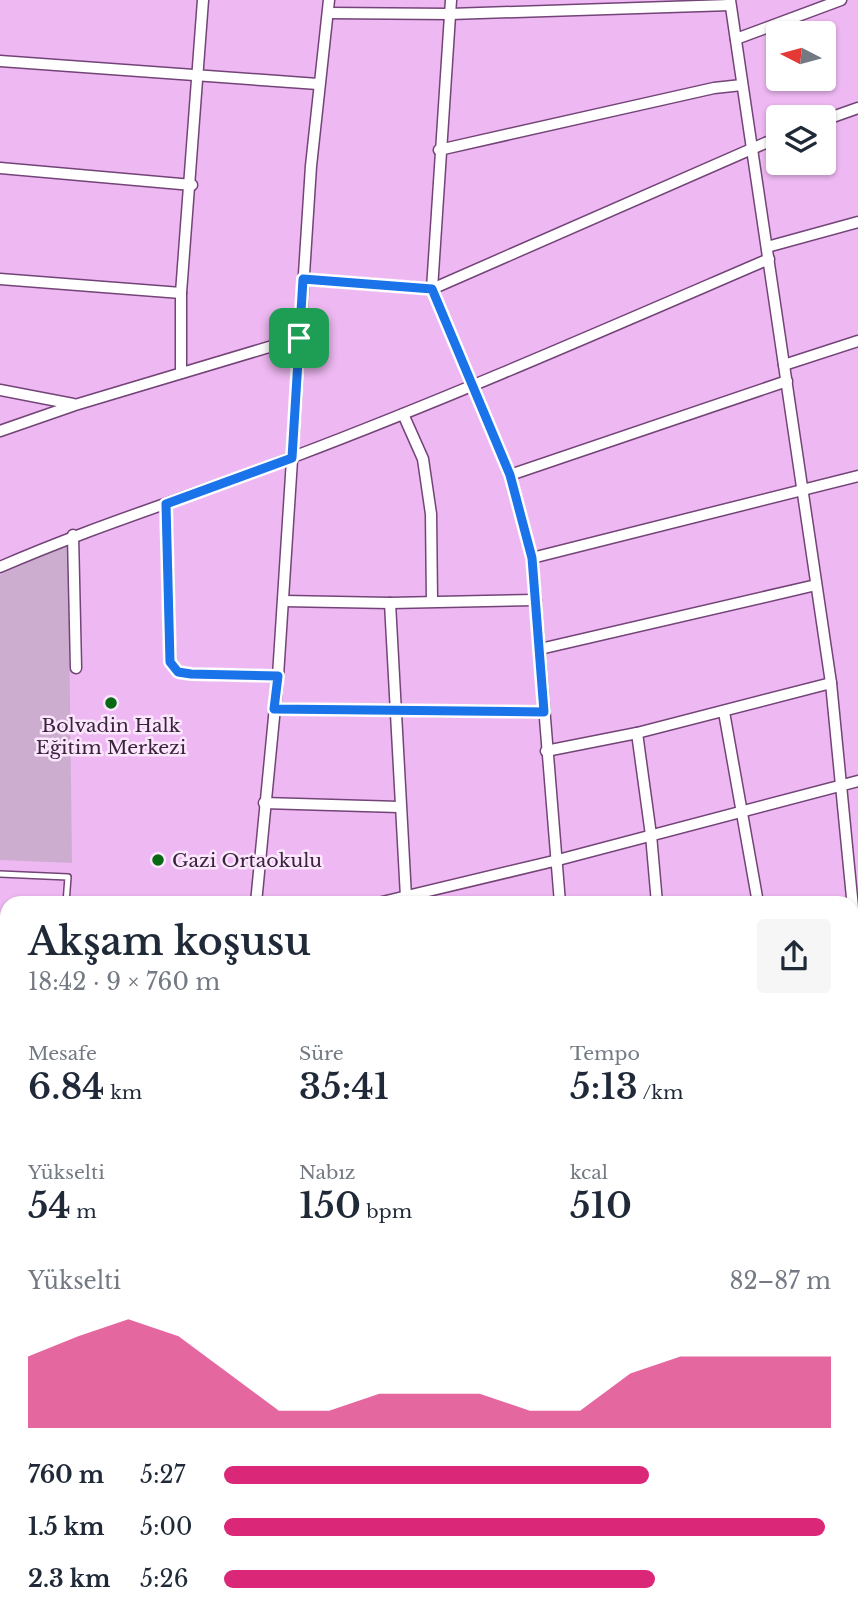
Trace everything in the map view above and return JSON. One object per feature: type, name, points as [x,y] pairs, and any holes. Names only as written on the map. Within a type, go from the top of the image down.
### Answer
[{"type":"street","points":[[181,373],[181,293],[192,185],[203,0]]},
{"type":"street","points":[[257,896],[284,601],[299,338],[318,84],[329,0]]},
{"type":"street","points":[[451,0],[439,150],[432,289],[510,475],[532,558],[560,896]]},
{"type":"street","points":[[736,39],[841,0]]},
{"type":"street","points":[[328,13],[450,14],[730,2],[831,683],[853,896]]},
{"type":"street","points":[[0,61],[318,84]]},
{"type":"street","points":[[439,150],[714,88],[742,85]]},
{"type":"street","points":[[836,116],[858,108]]},
{"type":"street","points":[[303,279],[432,289],[766,142]]},
{"type":"street","points":[[0,168],[192,185]]},
{"type":"street","points":[[0,567],[73,535],[292,458],[472,387],[768,253],[858,222]]},
{"type":"street","points":[[0,279],[181,293]]},
{"type":"street","points":[[0,431],[75,405],[299,338]]},
{"type":"street","points":[[784,365],[858,341]]},
{"type":"street","points":[[510,475],[787,381]]},
{"type":"street","points":[[0,390],[75,405]]},
{"type":"street","points":[[403,414],[423,459],[426,475],[432,514],[432,601]]},
{"type":"street","points":[[532,558],[858,476]]},
{"type":"street","points":[[166,504],[170,662],[178,672],[191,674],[278,676]]},
{"type":"street","points":[[73,535],[76,668]]},
{"type":"street","points":[[540,649],[816,585]]},
{"type":"street","points":[[284,601],[390,603],[536,600]]},
{"type":"street","points":[[390,603],[406,896]]},
{"type":"street","points":[[547,751],[637,733],[831,683]]},
{"type":"street","points":[[274,709],[544,712]]},
{"type":"street","points":[[724,712],[757,896]]},
{"type":"street","points":[[637,733],[656,896]]},
{"type":"street","points":[[410,896],[858,781]]},
{"type":"street","points":[[264,803],[400,807]]},
{"type":"lane","points":[[0,874],[68,877],[67,896]]},
{"type":"shaded area","points":[[68,543],[72,863],[0,860],[0,575]]},
{"type":"place","name":"Bolvadin Halk Eğitim Merkezi","points":[[111,703]]},
{"type":"place","name":"Gazi Ortaokulu","points":[[158,860]]},
{"type":"route","points":[[303,279],[432,289],[510,475],[532,558],[544,712],[274,709],[278,676],[191,674],[178,672],[170,662],[166,504],[292,458],[299,338],[303,279]]}]
